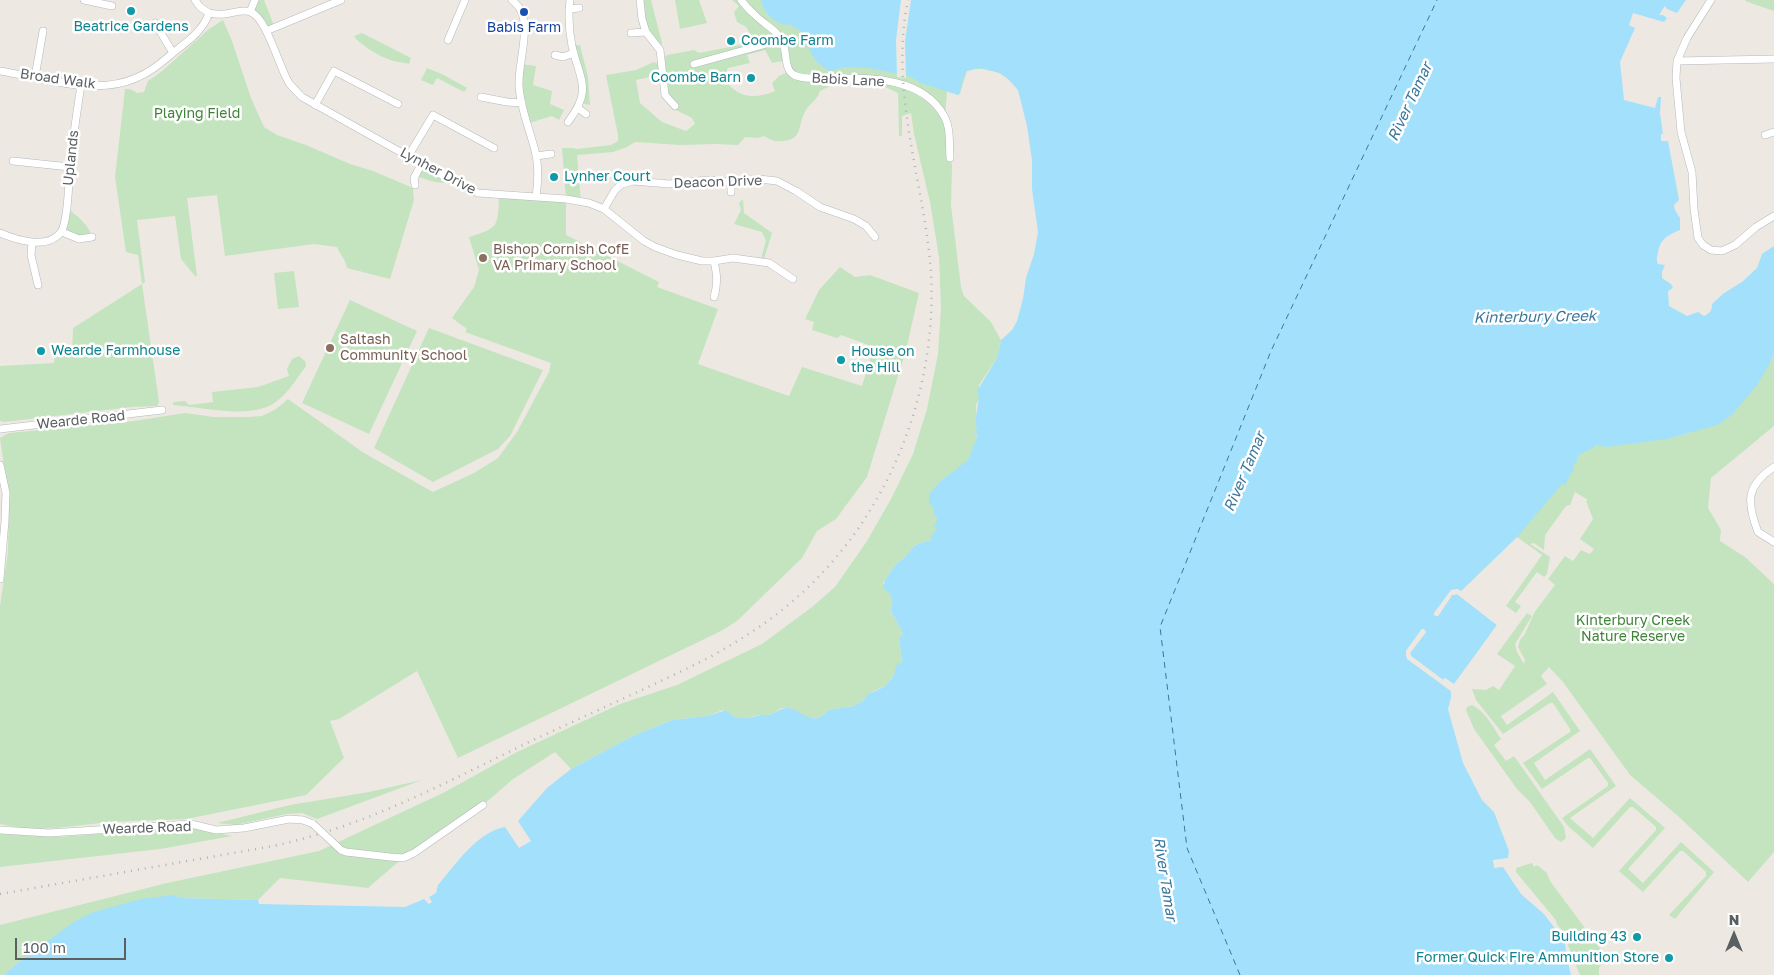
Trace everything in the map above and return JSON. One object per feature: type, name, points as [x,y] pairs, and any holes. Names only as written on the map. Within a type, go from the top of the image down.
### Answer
[{"type":"street","points":[[84,0],[112,6]]},
{"type":"street","points":[[195,0],[209,13],[222,14],[238,11],[250,12],[255,0]]},
{"type":"street","points":[[266,31],[341,0]]},
{"type":"street","points":[[448,40],[465,0]]},
{"type":"street","points":[[512,0],[521,9],[524,21],[519,86],[536,156],[539,178],[536,197]]},
{"type":"street","points":[[568,122],[578,108],[583,88],[569,30],[570,0]]},
{"type":"street","points":[[640,0],[642,20],[646,32],[660,50],[664,94],[675,106]]},
{"type":"street","points":[[694,64],[781,40],[777,33],[754,15],[741,0]]},
{"type":"street","points":[[1711,0],[1687,38],[1677,61],[1676,78],[1681,132],[1692,172],[1698,238],[1703,245],[1711,250],[1722,251],[1734,245],[1756,227],[1774,216]]},
{"type":"street","points":[[569,9],[579,8]]},
{"type":"street","name":"Lynher Drive","points":[[250,12],[257,16],[266,31],[290,84],[302,97],[454,182],[478,193],[575,200],[604,209],[644,240],[677,255],[702,261],[733,258],[769,263],[793,279]]},
{"type":"street","name":"Broad Walk","points":[[0,71],[81,85],[111,85],[128,82],[148,72],[200,31],[206,23],[209,13]]},
{"type":"street","points":[[155,23],[173,53]]},
{"type":"street","points":[[35,77],[43,31]]},
{"type":"street","points":[[631,33],[646,32]]},
{"type":"street","name":"Babis Lane","points":[[781,40],[784,45],[788,69],[793,74],[804,77],[868,78],[897,83],[928,97],[945,117],[949,134],[950,158]]},
{"type":"street","points":[[556,54],[563,56],[574,53]]},
{"type":"street","points":[[1677,61],[1774,59]]},
{"type":"street","points":[[315,105],[334,71],[398,104]]},
{"type":"street","name":"Uplands","points":[[62,232],[81,85]]},
{"type":"street","points":[[480,96],[507,102],[522,102]]},
{"type":"street","points":[[578,108],[586,114]]},
{"type":"street","points":[[409,156],[433,115],[494,148]]},
{"type":"street","points":[[1765,135],[1774,132]]},
{"type":"street","points":[[536,156],[551,154]]},
{"type":"street","points":[[13,161],[70,167]]},
{"type":"street","points":[[415,185],[414,178],[422,163]]},
{"type":"street","name":"Deacon Drive","points":[[604,209],[615,190],[622,184],[633,181],[669,184],[708,180],[728,182],[759,179],[777,181],[820,207],[867,223],[875,237]]},
{"type":"street","points":[[728,182],[731,186],[731,192]]},
{"type":"street","points":[[0,233],[32,242],[48,241],[62,232],[79,239],[92,237]]},
{"type":"street","points":[[32,242],[31,255],[38,285]]},
{"type":"street","points":[[714,261],[718,276],[714,296]]},
{"type":"street","name":"Wearde Road","points":[[0,429],[162,410]]},
{"type":"street","points":[[0,465],[6,493],[0,578]]},
{"type":"street","points":[[1774,467],[1763,475],[1752,490],[1750,505],[1758,532],[1774,542]]},
{"type":"street","name":"Wearde Road","points":[[0,830],[49,833],[191,824],[216,830],[244,828],[289,819],[303,820],[313,824],[341,850],[346,852],[403,858],[414,853],[483,805]]},
{"type":"green space","points":[[255,0],[264,0],[275,28],[266,31],[250,12]]},
{"type":"green space","points":[[640,0],[651,0],[662,43],[660,50],[646,32]]},
{"type":"green space","points":[[675,0],[699,0],[707,23],[680,29]]},
{"type":"green space","points":[[732,0],[1199,0],[1032,159],[1021,96],[1016,87],[1007,78],[993,71],[974,69],[967,71],[958,95],[947,91],[945,117],[952,166],[951,205],[961,287],[964,296],[991,322],[1001,340],[997,358],[979,385],[979,399],[976,405],[977,428],[974,433],[978,434],[968,461],[942,480],[933,507],[937,516],[937,530],[931,540],[915,545],[896,564],[883,583],[893,599],[890,612],[903,634],[899,638],[902,663],[897,668],[894,676],[884,687],[873,691],[854,706],[829,710],[819,718],[807,718],[790,708],[781,708],[770,715],[759,715],[740,720],[723,710],[708,716],[672,720],[633,736],[571,769],[555,752],[513,779],[483,805],[404,857],[368,888],[280,878],[258,900],[179,898],[175,895],[43,945],[4,975],[0,975],[0,925],[167,883],[319,851],[445,792],[517,752],[620,704],[677,685],[762,644],[812,607],[835,587],[867,541],[891,499],[913,454],[927,409],[938,354],[941,307],[939,257],[930,202],[911,113],[902,116],[902,136],[899,136],[898,93],[868,79],[832,85],[820,91],[803,115],[797,134],[789,140],[775,141],[764,136],[758,138],[745,137],[738,145],[680,145],[635,142],[613,152],[577,155],[581,202],[566,199],[562,148],[577,149],[611,145],[618,141],[606,75],[636,70],[654,62],[658,64],[659,75],[636,80],[640,103],[662,122],[686,131],[695,124],[692,118],[676,110],[675,106],[665,95],[662,60],[667,55],[694,50],[699,53],[755,42],[746,27],[737,22],[734,12],[739,6]],"holes":[[[765,50],[772,63],[787,60],[790,71],[779,76],[772,83],[775,91],[767,94],[753,96],[739,93],[728,84],[724,77],[728,68],[750,63],[747,55]]]},
{"type":"green space","points":[[1774,0],[1774,11],[1745,1]]},
{"type":"green space","name":"Playing Field","points":[[223,20],[251,98],[264,127],[277,135],[413,188],[414,200],[390,279],[347,268],[337,247],[314,244],[225,256],[217,195],[187,198],[197,276],[181,259],[175,216],[137,220],[145,282],[142,284],[138,255],[126,252],[115,177],[125,89],[130,89],[137,93],[144,92],[148,81],[161,72],[209,29]]},
{"type":"green space","points":[[362,33],[411,58],[409,64],[390,60],[369,49],[354,36]]},
{"type":"green space","points":[[572,45],[580,45],[588,77],[590,105],[580,103],[583,88]]},
{"type":"green space","points":[[520,64],[536,66],[533,85],[552,91],[550,104],[564,110],[559,120],[552,116],[526,124]]},
{"type":"green space","points":[[427,68],[467,88],[464,92],[437,78],[433,85],[421,80]]},
{"type":"green space","points":[[422,165],[454,184],[435,182],[415,176]]},
{"type":"green space","points":[[499,198],[566,201],[566,235],[659,282],[657,287],[718,309],[698,364],[789,396],[802,367],[862,386],[874,347],[841,335],[837,338],[812,330],[814,322],[805,319],[819,290],[840,267],[855,277],[870,275],[919,293],[906,350],[867,477],[836,519],[817,531],[802,558],[737,621],[721,631],[458,758],[417,671],[339,719],[330,721],[344,758],[306,795],[186,819],[110,822],[27,829],[0,824],[0,606],[8,552],[9,500],[0,438],[9,433],[134,421],[185,413],[214,417],[262,416],[276,409],[288,399],[364,453],[433,492],[474,473],[498,458],[517,432],[549,372],[551,363],[465,332],[467,329],[452,318],[474,287],[479,270],[469,237],[486,231],[494,225],[497,221]]},
{"type":"green space","points":[[742,200],[744,213],[772,233],[763,262],[760,262],[766,241],[762,232],[734,224],[741,210],[739,203]]},
{"type":"green space","points":[[66,208],[82,221],[92,237],[79,239],[62,232]]},
{"type":"green space","points":[[294,271],[299,307],[278,309],[274,273]]},
{"type":"green space","points":[[142,284],[159,402],[157,406],[0,421],[0,366],[54,363],[55,355],[72,354],[73,328]]},
{"type":"green space","points":[[350,300],[417,331],[369,434],[302,403]]},
{"type":"green space","points":[[429,328],[543,370],[510,436],[498,449],[433,482],[374,448]]},
{"type":"green space","name":"Kinterbury Creek Nature Reserve","points":[[1774,353],[1774,426],[1711,478],[1708,508],[1721,530],[1720,541],[1745,557],[1774,584],[1774,852],[1748,882],[1678,816],[1630,775],[1563,682],[1549,667],[1541,676],[1547,684],[1501,716],[1507,725],[1553,692],[1580,731],[1534,763],[1545,780],[1590,749],[1616,786],[1570,818],[1593,838],[1630,798],[1665,828],[1628,869],[1643,883],[1681,842],[1714,872],[1675,919],[1669,915],[1706,876],[1706,872],[1683,851],[1680,851],[1643,892],[1619,871],[1656,830],[1656,827],[1633,807],[1630,807],[1593,848],[1568,826],[1562,818],[1608,786],[1608,783],[1590,758],[1542,789],[1523,763],[1570,732],[1570,729],[1553,703],[1550,703],[1503,734],[1476,700],[1472,689],[1486,690],[1493,686],[1499,690],[1515,666],[1497,654],[1527,613],[1532,616],[1515,644],[1524,664],[1525,660],[1518,647],[1534,613],[1555,585],[1548,579],[1565,556],[1573,561],[1581,550],[1590,554],[1594,549],[1580,539],[1593,519],[1586,501],[1588,500],[1575,492],[1570,505],[1566,506],[1545,535],[1544,550],[1534,543],[1530,544],[1550,557],[1547,574],[1544,577],[1537,572],[1515,602],[1521,606],[1516,613],[1506,606],[1542,555],[1517,537],[1461,591],[1543,451],[1681,435],[1697,430],[1770,363]]},
{"type":"green space","points":[[299,356],[305,361],[306,366],[283,396],[273,404],[250,411],[224,411],[173,405],[173,402],[185,401],[189,405],[213,402],[212,392],[258,387],[289,376],[287,369],[292,359]]},
{"type":"green space","points":[[1472,705],[1485,715],[1501,739],[1494,745],[1506,761],[1514,756],[1564,827],[1566,838],[1561,842],[1555,838],[1530,802],[1517,789],[1474,729],[1466,710],[1467,707]]},
{"type":"green space","points":[[422,780],[317,819],[302,813],[287,814],[235,825],[217,823],[290,805],[369,792]]},
{"type":"green space","points":[[188,827],[232,836],[160,849],[0,867],[0,834],[58,837]]},
{"type":"green space","points":[[1532,863],[1534,867],[1537,865],[1547,873],[1550,881],[1605,955],[1606,959],[1599,968],[1599,975],[1580,975],[1562,930],[1516,872],[1516,868]]},
{"type":"water","points":[[761,0],[1686,0],[1677,13],[1667,9],[1665,6],[1659,15],[1667,18],[1664,22],[1633,13],[1629,25],[1635,28],[1620,62],[1624,100],[1655,108],[1658,97],[1661,97],[1660,113],[1663,134],[1661,134],[1661,141],[1668,141],[1679,200],[1674,205],[1680,218],[1680,230],[1663,240],[1659,247],[1657,261],[1658,264],[1665,265],[1662,278],[1671,284],[1673,288],[1668,291],[1669,306],[1687,316],[1698,312],[1704,316],[1710,312],[1712,304],[1724,293],[1742,282],[1757,268],[1762,254],[1774,246],[1774,353],[1770,363],[1757,385],[1732,415],[1717,425],[1667,439],[1606,447],[1596,445],[1577,457],[1577,462],[1573,464],[1574,468],[1565,485],[1562,484],[1517,537],[1461,591],[1457,589],[1434,615],[1438,616],[1452,595],[1457,594],[1497,625],[1454,685],[1445,678],[1443,680],[1411,656],[1410,653],[1426,632],[1422,629],[1406,651],[1407,659],[1451,691],[1448,709],[1463,763],[1482,800],[1494,812],[1509,851],[1508,858],[1493,860],[1494,868],[1503,867],[1521,894],[1544,914],[1565,942],[1571,975],[4,975],[75,921],[94,912],[141,899],[175,895],[179,898],[258,900],[259,904],[405,907],[424,899],[429,904],[432,902],[429,897],[436,893],[438,885],[476,842],[485,835],[505,827],[519,848],[531,841],[518,821],[547,788],[571,769],[633,736],[672,720],[708,716],[726,710],[737,718],[744,718],[769,715],[787,708],[805,716],[819,718],[829,710],[854,706],[864,700],[868,694],[884,687],[894,676],[896,666],[902,662],[899,638],[903,634],[890,611],[892,598],[883,588],[885,580],[896,564],[915,545],[931,540],[932,534],[937,530],[934,525],[937,517],[934,515],[933,507],[929,503],[929,494],[942,480],[968,460],[978,434],[974,433],[977,428],[976,418],[979,399],[977,391],[997,358],[1001,340],[1012,330],[1017,321],[1026,278],[1034,254],[1038,232],[1032,189],[1032,159],[1027,126],[1018,90],[1000,73],[980,68],[967,71],[958,95],[921,83],[909,76],[869,68],[845,67],[830,71],[817,62],[812,55],[807,40],[810,36],[809,33],[802,32],[793,26],[783,24],[771,18]]},
{"type":"pier","points":[[901,0],[911,0],[905,41],[906,78],[897,77],[896,40]]},
{"type":"pier","points":[[1457,589],[1499,625],[1456,686],[1453,687],[1444,682],[1453,689],[1453,697],[1451,696],[1451,691],[1407,658],[1406,651],[1422,629],[1424,629],[1426,632],[1410,653],[1411,656],[1443,680],[1445,678],[1454,684],[1497,625],[1457,594],[1452,595],[1438,616],[1434,615],[1451,590]]},
{"type":"ferry route","points":[[1240,975],[1187,848],[1160,627],[1271,351],[1437,0]]},
{"type":"railway","points":[[0,894],[273,846],[339,828],[433,789],[710,657],[764,624],[794,600],[829,565],[860,526],[885,484],[905,438],[920,391],[929,342],[932,292],[928,243],[912,152],[904,92],[902,61],[908,0]]},
{"type":"place","name":"Beatrice Gardens","points":[[131,11]]},
{"type":"place","name":"Babis Farm","points":[[524,12]]},
{"type":"place","name":"Coombe Farm","points":[[731,41]]},
{"type":"place","name":"Coombe Barn","points":[[751,78]]},
{"type":"place","name":"Lynher Court","points":[[554,177]]},
{"type":"place","name":"Bishop Cornish CofE VA Primary School","points":[[483,258]]},
{"type":"place","name":"Saltash Community School","points":[[330,348]]},
{"type":"place","name":"Wearde Farmhouse","points":[[41,351]]},
{"type":"place","name":"House on the Hill","points":[[841,360]]},
{"type":"place","name":"Building 43","points":[[1637,937]]},
{"type":"place","name":"Former Quick Fire Ammunition Store","points":[[1669,958]]},
{"type":"water label","name":"River Tamar","points":[[1410,102]]},
{"type":"water label","name":"Kinterbury Creek","points":[[1535,317]]},
{"type":"water label","name":"River Tamar","points":[[1245,472]]},
{"type":"water label","name":"River Tamar","points":[[1165,879]]}]
